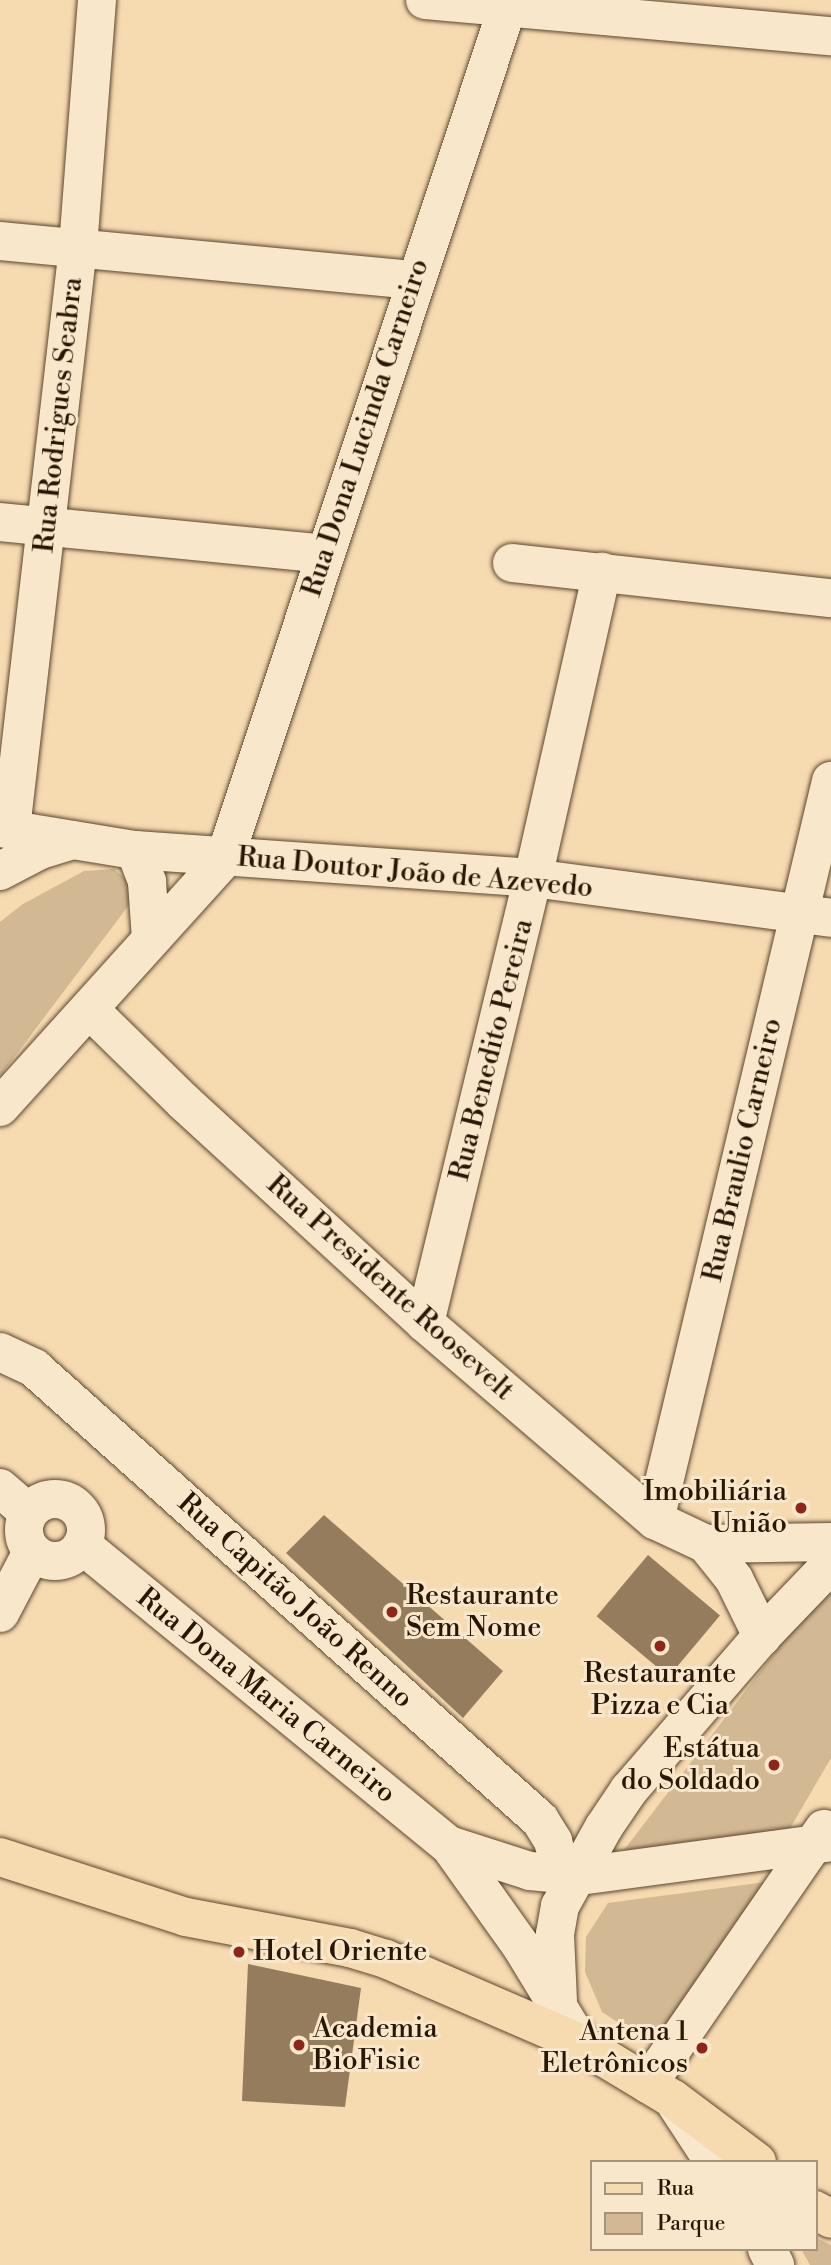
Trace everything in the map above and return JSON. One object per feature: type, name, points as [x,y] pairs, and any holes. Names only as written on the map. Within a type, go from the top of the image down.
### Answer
[{"type":"main road","points":[[0,1857],[186,1917],[350,1948],[386,1959],[580,2043],[660,2091],[754,2160]]},
{"type":"street","name":"Rua Rodrigues Seabra","points":[[5,828],[48,526],[78,247],[97,0]]},
{"type":"street","points":[[425,0],[509,4],[831,36]]},
{"type":"street","name":"Rua Dona Lucinda Carneiro","points":[[225,858],[414,281],[509,4]]},
{"type":"street","points":[[0,241],[414,281]]},
{"type":"street","points":[[0,522],[325,554]]},
{"type":"street","points":[[512,564],[831,598]]},
{"type":"street","name":"Rua Benedito Pereira","points":[[425,1323],[533,878],[602,572]]},
{"type":"street","name":"Rua Braulio Carneiro","points":[[655,1520],[815,916],[831,781]]},
{"type":"street","name":"Rua Doutor João de Azevedo","points":[[5,828],[135,850],[533,878],[815,916]]},
{"type":"street","points":[[0,871],[40,850],[78,839]]},
{"type":"street","points":[[135,850],[149,891],[151,939]]},
{"type":"street","points":[[0,1107],[91,1010],[225,858]]},
{"type":"street","name":"Rua Presidente Roosevelt","points":[[91,1010],[184,1102],[425,1323],[655,1520],[706,1544]]},
{"type":"street","name":"Rua Capitão João Renno","points":[[0,1352],[34,1368],[540,1820],[570,1875]]},
{"type":"street","points":[[0,1488],[29,1513]]},
{"type":"street","points":[[45,1500],[66,1501],[86,1525],[82,1545],[58,1561],[32,1552],[23,1533],[29,1513],[45,1500]]},
{"type":"street","points":[[706,1544],[831,1542]]},
{"type":"street","points":[[706,1544],[734,1579],[762,1636]]},
{"type":"street","name":"Rua Dona Maria Carneiro","points":[[82,1545],[449,1845],[580,2043]]},
{"type":"street","points":[[4,1593],[32,1552]]},
{"type":"street","points":[[558,2008],[555,1934],[570,1875],[629,1790],[762,1636],[831,1564]]},
{"type":"street","points":[[712,2160],[660,2091],[826,1835]]},
{"type":"street","name":"Rua Dona Maria Carneiro","points":[[449,1845],[530,1871],[570,1875],[826,1835]]},
{"type":"green space","points":[[114,869],[127,880],[132,901],[0,1076],[0,922],[23,904],[84,871]]},
{"type":"green space","points":[[831,1579],[831,1758],[789,1830],[621,1854]]},
{"type":"green space","points":[[774,1881],[673,2030],[634,2033],[602,2012],[585,1972],[586,1937],[608,1903]]},
{"type":"green space","points":[[817,2238],[831,2245],[831,2265],[810,2265],[802,2251],[817,2251]]},
{"type":"building","name":"Restaurante Sem Nome","points":[[324,1515],[503,1671],[463,1718],[286,1553]]},
{"type":"building","name":"Restaurante Pizza e Cia","points":[[648,1555],[720,1615],[669,1677],[597,1616]]},
{"type":"building","name":"Academia BioFisic","points":[[248,1964],[361,1988],[345,2107],[242,2101]]},
{"type":"place","name":"Imobiliária União","points":[[801,1508]]},
{"type":"place","name":"Restaurante Sem Nome","points":[[392,1612]]},
{"type":"place","name":"Restaurante Pizza e Cia","points":[[660,1646]]},
{"type":"place","name":"Estátua do Soldado","points":[[774,1765]]},
{"type":"place","name":"Hotel Oriente","points":[[239,1952]]},
{"type":"place","name":"Academia BioFisic","points":[[299,2045]]},
{"type":"place","name":"Antena 1 Eletrônicos","points":[[702,2048]]}]
